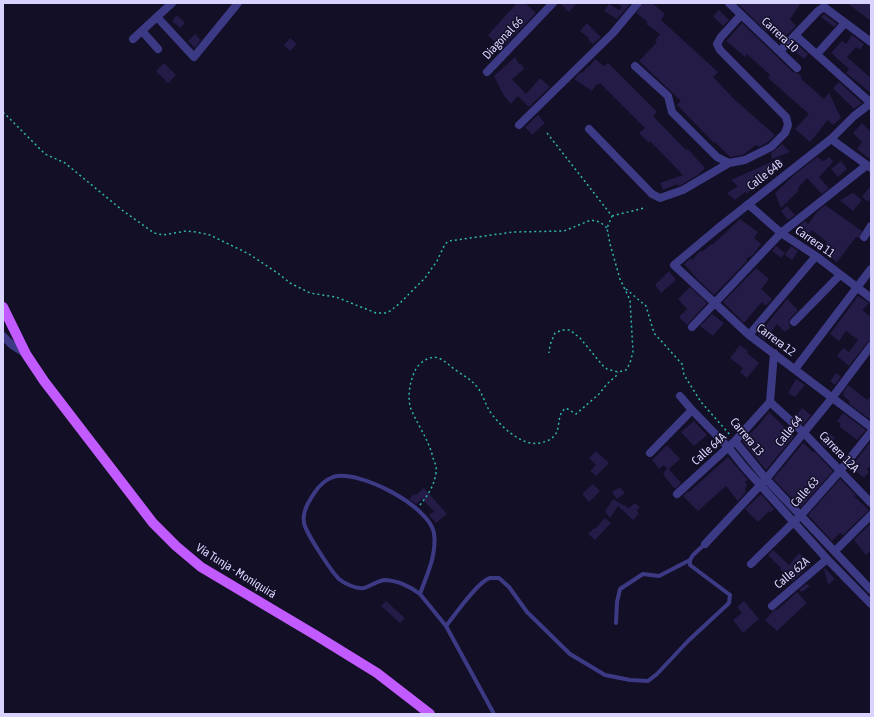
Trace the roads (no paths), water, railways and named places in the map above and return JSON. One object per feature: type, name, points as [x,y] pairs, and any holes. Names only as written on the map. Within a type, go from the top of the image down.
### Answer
[{"type":"main road","name":"Vía Tunja - Moniquirá","points":[[3,307],[26,354],[62,405],[153,523],[176,546],[201,567],[377,673],[430,714]]},
{"type":"street","points":[[133,39],[172,3]]},
{"type":"street","points":[[157,17],[194,57],[238,3]]},
{"type":"street","name":"Diagonal 66","points":[[488,72],[553,3]]},
{"type":"street","points":[[519,124],[613,33],[638,3]]},
{"type":"street","name":"Carrera 10","points":[[729,3],[797,68]]},
{"type":"street","points":[[780,51],[818,10],[824,7],[871,42]]},
{"type":"street","points":[[589,129],[652,194],[660,198],[683,190],[729,163],[745,160],[771,147],[785,132],[788,125],[786,117],[720,50],[718,44],[721,37],[741,16]]},
{"type":"street","points":[[817,54],[845,23]]},
{"type":"street","points":[[142,31],[158,49]]},
{"type":"street","points":[[795,35],[871,103]]},
{"type":"street","points":[[635,66],[668,96],[672,112],[717,156],[729,163]]},
{"type":"street","name":"Calle 64B","points":[[674,265],[748,204],[831,139],[854,116],[871,103]]},
{"type":"street","points":[[692,327],[781,233],[869,167],[831,139]]},
{"type":"street","name":"Carrera 11","points":[[748,204],[781,233],[816,256],[871,298]]},
{"type":"street","points":[[864,237],[871,226]]},
{"type":"street","points":[[749,335],[816,256]]},
{"type":"street","name":"Carrera 12","points":[[674,265],[749,335],[871,427]]},
{"type":"street","points":[[795,369],[871,269]]},
{"type":"street","points":[[794,322],[840,275]]},
{"type":"street","points":[[3,336],[12,346],[26,354]]},
{"type":"street","name":"Calle 64","points":[[705,544],[763,482],[832,398],[871,346]]},
{"type":"street","points":[[770,402],[774,353]]},
{"type":"street","name":"Carrera 13","points":[[680,396],[728,447],[763,482],[801,515],[870,587]]},
{"type":"street","name":"Carrera 12A","points":[[770,402],[803,432],[871,503]]},
{"type":"street","name":"Calle 64A","points":[[677,494],[735,441],[770,402]]},
{"type":"street","points":[[650,452],[692,410]]},
{"type":"street","name":"Calle 63","points":[[751,564],[801,515],[840,471],[871,432]]},
{"type":"street","name":"Carrera 13","points":[[735,441],[763,482],[794,522],[871,604]]},
{"type":"street","points":[[835,551],[871,515]]},
{"type":"street","name":"Calle 62A","points":[[772,606],[828,559]]},
{"type":"lane","points":[[420,594],[434,556],[435,544],[433,531],[426,518],[402,497],[374,483],[349,477],[334,477],[320,484],[306,506],[304,523],[315,544],[335,575],[341,581],[352,586],[363,588],[384,580],[399,582],[420,594],[446,626],[494,714]]},
{"type":"lane","points":[[616,623],[617,602],[620,589],[643,574],[659,576],[690,560],[693,555],[705,544]]},
{"type":"lane","points":[[446,626],[471,594],[483,582],[489,578],[499,578],[509,587],[527,612],[570,654],[605,675],[630,680],[648,681],[657,674],[688,641],[729,604],[730,595],[690,565],[690,560]]}]
